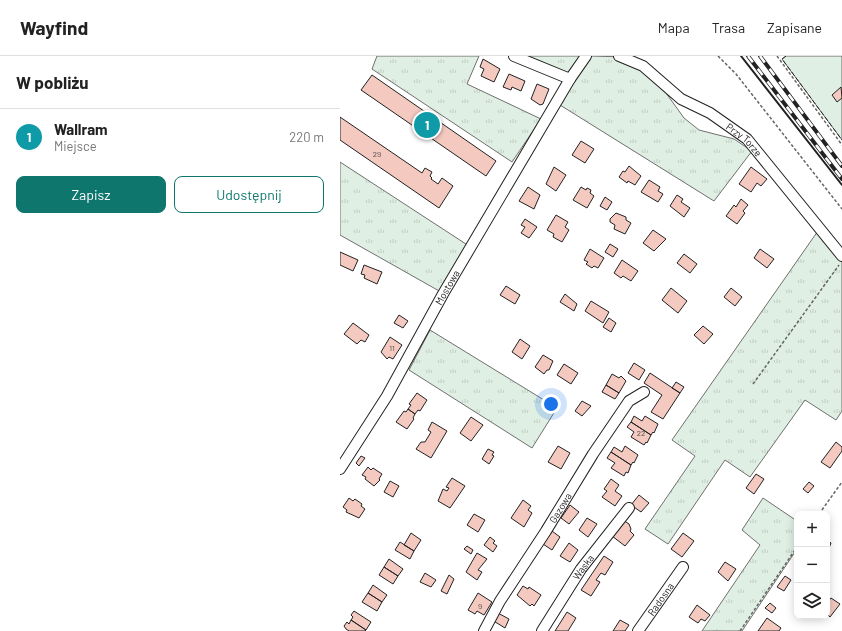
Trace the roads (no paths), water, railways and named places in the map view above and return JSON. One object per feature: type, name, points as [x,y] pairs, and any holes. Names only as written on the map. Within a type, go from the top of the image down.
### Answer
[{"type":"street","points":[[514,56],[570,79]]},
{"type":"street","name":"Mostowa","points":[[340,469],[387,396],[446,288],[570,79],[586,56]]},
{"type":"street","name":"Przy Torze","points":[[619,56],[643,66],[681,99],[710,113],[747,139],[842,259]]},
{"type":"street","name":"Gazowa","points":[[484,631],[500,601],[546,531],[593,454],[629,401],[644,392]]},
{"type":"street","name":"Wąska","points":[[542,631],[581,569],[628,508]]},
{"type":"street","name":"Radosna","points":[[638,631],[683,567]]},
{"type":"railway","points":[[748,56],[842,179]]},
{"type":"railway","points":[[760,56],[842,166]]},
{"type":"place","name":"Wallram","points":[[427,125]]}]
